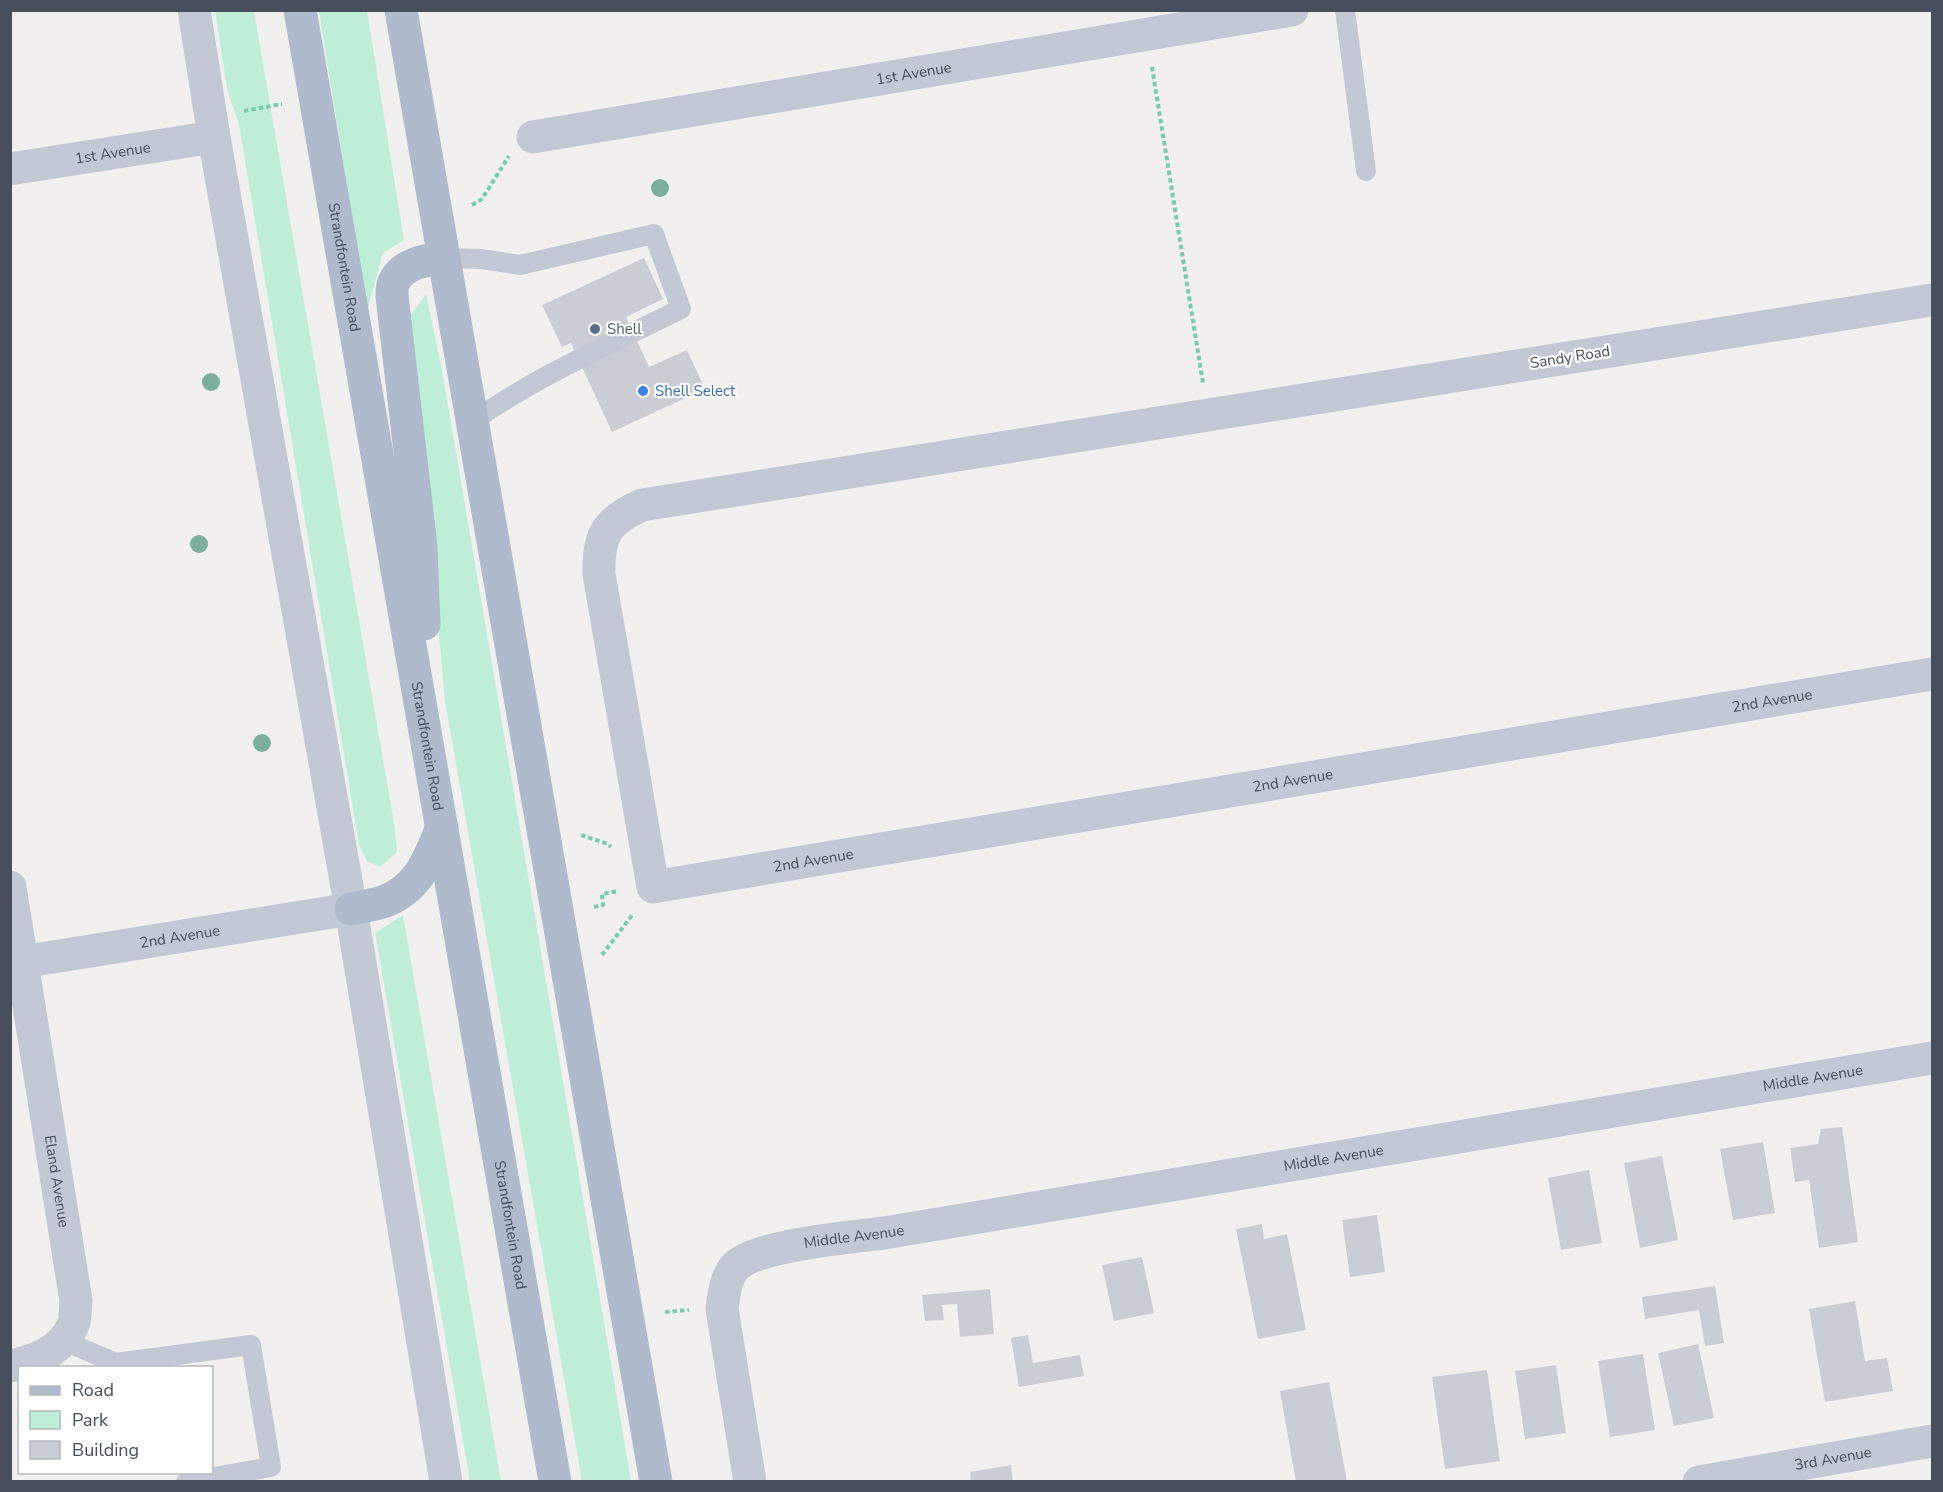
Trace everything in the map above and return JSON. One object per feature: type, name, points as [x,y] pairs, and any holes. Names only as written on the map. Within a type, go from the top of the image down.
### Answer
[{"type":"main road","name":"Strandfontein Road","points":[[300,10],[555,1482]]},
{"type":"main road","points":[[401,10],[656,1482]]},
{"type":"main road","points":[[431,767],[420,547],[392,296],[394,282],[404,270],[422,260],[444,258]]},
{"type":"main road","points":[[351,909],[383,902],[407,888],[423,871],[442,827]]},
{"type":"street","points":[[194,10],[214,137],[351,909],[446,1482]]},
{"type":"street","name":"1st Avenue","points":[[533,137],[1292,10]]},
{"type":"street","name":"1st Avenue","points":[[10,169],[214,137]]},
{"type":"street","name":"Sandy Road","points":[[653,886],[599,574],[599,552],[604,534],[626,512],[642,505],[1932,300]]},
{"type":"street","name":"2nd Avenue","points":[[653,886],[1932,674]]},
{"type":"street","name":"Eland Avenue","points":[[10,887],[17,963],[76,1301],[74,1323],[64,1341]]},
{"type":"street","name":"2nd Avenue","points":[[17,963],[351,909]]},
{"type":"street","name":"Middle Avenue","points":[[750,1482],[722,1309],[725,1284],[736,1266],[755,1255],[778,1248],[884,1233],[1932,1058]]},
{"type":"street","points":[[10,1366],[48,1354],[64,1341]]},
{"type":"street","name":"3rd Avenue","points":[[1700,1482],[1932,1442]]},
{"type":"lane","points":[[1345,10],[1366,171]]},
{"type":"lane","points":[[444,258],[481,259],[520,265],[654,234],[681,309],[554,371],[506,398],[472,422]]},
{"type":"lane","points":[[64,1341],[116,1363],[251,1345],[271,1467],[186,1482]]},
{"type":"path","points":[[1146,35],[1208,415]]},
{"type":"path","points":[[242,111],[282,104]]},
{"type":"path","points":[[472,205],[482,199],[512,152],[533,137]]},
{"type":"path","points":[[602,955],[653,886]]},
{"type":"green space","points":[[215,11],[254,11],[395,829],[397,852],[380,867],[367,861],[359,845],[239,125],[227,88]]},
{"type":"green space","points":[[319,11],[367,11],[404,240],[383,253],[367,311]]},
{"type":"green space","points":[[426,294],[442,370],[631,1481],[582,1481],[445,701],[410,316]]},
{"type":"green space","points":[[403,915],[501,1481],[470,1481],[375,933]]},
{"type":"building","points":[[644,258],[663,299],[626,317],[649,367],[687,350],[705,389],[612,432],[571,343],[562,347],[542,305]]},
{"type":"building","points":[[1842,1127],[1858,1242],[1819,1248],[1809,1180],[1795,1182],[1790,1148],[1818,1144],[1821,1129]]},
{"type":"building","points":[[1763,1142],[1775,1213],[1733,1220],[1720,1149]]},
{"type":"building","points":[[1662,1156],[1678,1240],[1640,1248],[1624,1163]]},
{"type":"building","points":[[1589,1170],[1602,1243],[1561,1250],[1548,1178]]},
{"type":"building","points":[[1377,1215],[1385,1272],[1350,1277],[1342,1220]]},
{"type":"building","points":[[1262,1224],[1264,1239],[1287,1234],[1306,1330],[1258,1339],[1236,1229]]},
{"type":"building","points":[[1142,1257],[1154,1313],[1114,1321],[1102,1265]]},
{"type":"building","points":[[1715,1286],[1724,1343],[1705,1346],[1699,1310],[1645,1319],[1642,1297]]},
{"type":"building","points":[[990,1289],[994,1334],[960,1337],[957,1304],[942,1305],[944,1320],[925,1321],[922,1295]]},
{"type":"building","points":[[1855,1301],[1865,1361],[1887,1358],[1893,1391],[1825,1402],[1809,1309]]},
{"type":"building","points":[[1028,1335],[1033,1363],[1080,1355],[1084,1376],[1019,1387],[1011,1338]]},
{"type":"building","points":[[1698,1344],[1714,1418],[1674,1426],[1658,1353]]},
{"type":"building","points":[[1643,1354],[1655,1430],[1610,1437],[1598,1361]]},
{"type":"building","points":[[1556,1365],[1566,1433],[1525,1439],[1515,1371]]},
{"type":"building","points":[[1487,1370],[1500,1461],[1445,1469],[1432,1377]]},
{"type":"building","points":[[1329,1382],[1347,1482],[1296,1482],[1280,1391]]},
{"type":"building","points":[[1011,1465],[1013,1482],[971,1482],[970,1472]]},
{"type":"place","name":"Shell","points":[[595,329]]},
{"type":"place","name":"Shell Select","points":[[643,391]]}]
